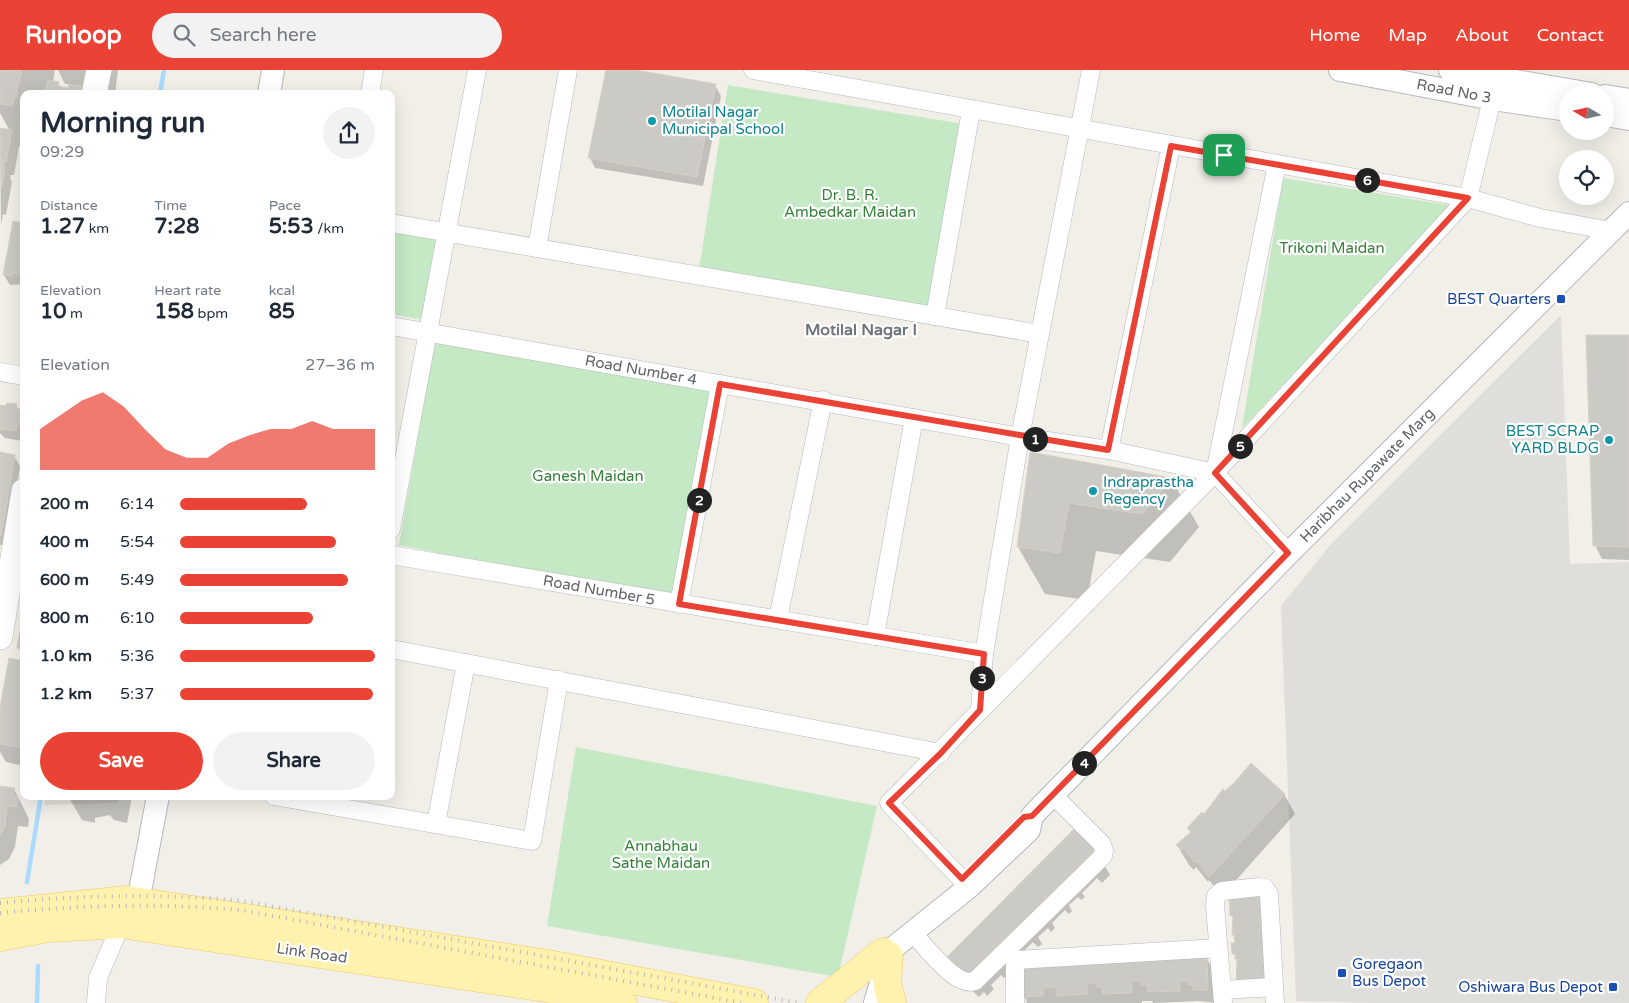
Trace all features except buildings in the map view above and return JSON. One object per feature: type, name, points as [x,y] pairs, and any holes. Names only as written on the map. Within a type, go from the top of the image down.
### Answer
[{"type":"main road","points":[[95,90],[98,70]]},
{"type":"main road","points":[[0,637],[20,515]]},
{"type":"main road","name":"Link Road","points":[[0,913],[130,913],[548,964],[754,1003]]},
{"type":"main road","name":"Link Road","points":[[0,937],[130,913],[623,1003]]},
{"type":"main road","points":[[820,1003],[886,954]]},
{"type":"main road","points":[[886,954],[887,982],[892,1003]]},
{"type":"street","points":[[270,90],[273,70]]},
{"type":"street","points":[[280,90],[283,70]]},
{"type":"street","points":[[371,90],[374,70]]},
{"type":"street","points":[[395,508],[476,70]]},
{"type":"street","points":[[537,248],[568,70]]},
{"type":"street","points":[[753,70],[1079,130],[1468,198],[1540,218],[1612,231]]},
{"type":"street","points":[[980,710],[984,654],[1020,436],[1091,70]]},
{"type":"street","name":"Road No 3","points":[[1340,70],[1496,82],[1559,106]]},
{"type":"street","points":[[1450,70],[1496,82],[1559,90]]},
{"type":"street","points":[[867,1003],[886,954],[888,943],[966,883],[889,803],[941,753],[980,710],[1215,473],[1468,198],[1496,82]]},
{"type":"street","points":[[1614,98],[1629,100]]},
{"type":"street","points":[[935,316],[971,110]]},
{"type":"street","points":[[1614,116],[1629,119]]},
{"type":"street","points":[[1108,450],[1171,146]]},
{"type":"street","points":[[1215,473],[1277,164]]},
{"type":"street","name":"Haribhau Rupawate Marg","points":[[875,1003],[886,954],[913,933],[966,883],[1029,830],[1032,816],[1288,553],[1629,213]]},
{"type":"street","points":[[395,224],[1040,334]]},
{"type":"street","name":"Road Number 4","points":[[395,327],[720,384],[823,400],[914,418],[1108,450],[1215,473]]},
{"type":"street","points":[[0,372],[20,375]]},
{"type":"street","points":[[679,604],[720,384]]},
{"type":"street","points":[[778,619],[823,400]]},
{"type":"street","points":[[875,636],[914,418]]},
{"type":"street","points":[[1215,473],[1288,553]]},
{"type":"street","name":"Road Number 5","points":[[395,556],[984,654]]},
{"type":"street","points":[[395,650],[941,753]]},
{"type":"street","points":[[436,824],[466,663]]},
{"type":"street","points":[[327,800],[340,801],[436,824],[532,841],[559,680]]},
{"type":"street","points":[[913,933],[956,978],[969,983],[1012,955],[1103,856],[1102,844],[1053,795]]},
{"type":"street","points":[[96,1003],[98,978],[130,913],[151,804]]},
{"type":"street","points":[[1265,888],[1269,894],[1275,995],[1222,996],[1218,948],[1216,896],[1222,891],[1265,888]]},
{"type":"street","points":[[1012,955],[1218,948]]},
{"type":"street","points":[[1012,955],[1015,1003]]},
{"type":"shaded area","points":[[1561,315],[1570,564],[1629,562],[1629,1003],[1374,1003],[1296,1001],[1281,606],[1331,544]]},
{"type":"shaded area","points":[[45,800],[118,800],[118,803],[44,805]]},
{"type":"green space","name":"Dr. B. R. Ambedkar Maidan","points":[[728,85],[963,124],[931,315],[698,276]]},
{"type":"green space","name":"Trikoni Maidan","points":[[1283,178],[1460,207],[1440,220],[1242,428]]},
{"type":"green space","points":[[395,233],[438,240],[423,320],[395,315]]},
{"type":"green space","name":"Ganesh Maidan","points":[[435,340],[710,390],[679,603],[399,545]]},
{"type":"green space","name":"Annabhau Sathe Maidan","points":[[576,747],[877,806],[838,977],[547,926]]},
{"type":"waterway","points":[[161,90],[164,70]]},
{"type":"waterway","points":[[27,882],[40,800]]},
{"type":"waterway","points":[[37,1003],[38,966]]},
{"type":"railway","points":[[0,903],[122,896],[212,898],[243,901],[799,1003]]},
{"type":"railway","points":[[0,913],[120,906],[181,906],[241,910],[742,1003]]},
{"type":"place","name":"Motilal Nagar Municipal School","points":[[652,121]]},
{"type":"place","name":"BEST Quarters","points":[[1561,299]]},
{"type":"place","name":"BEST SCRAP YARD BLDG","points":[[1609,440]]},
{"type":"place","name":"Indraprastha Regency","points":[[1093,491]]},
{"type":"place","name":"Goregaon Bus Depot","points":[[1342,973]]},
{"type":"place","name":"Oshiwara Bus Depot","points":[[1613,987]]},
{"type":"district","name":"Motilal Nagar I","points":[[861,329]]},
{"type":"route","points":[[1171,146],[1224,155],[1468,198],[1215,473],[1288,553],[1032,816],[1024,817],[962,879],[889,803],[941,753],[980,710],[984,654],[679,604],[720,384],[1108,450],[1171,146]]}]
